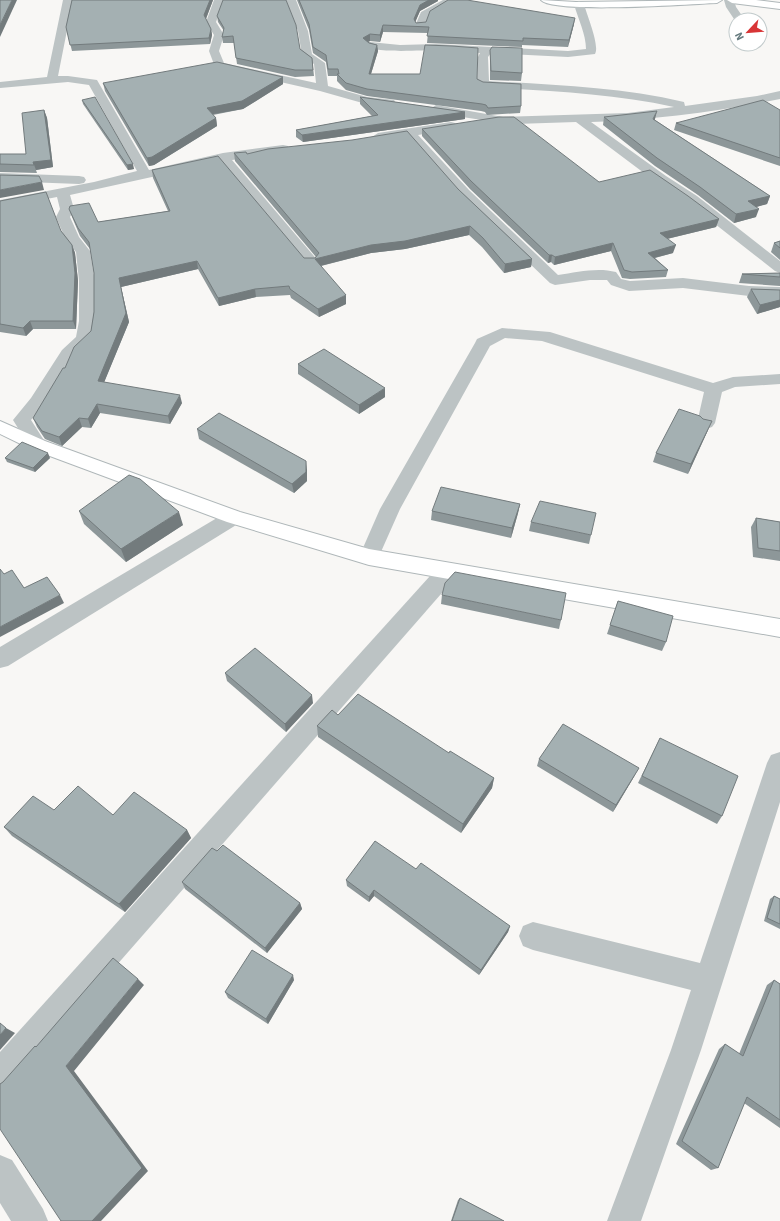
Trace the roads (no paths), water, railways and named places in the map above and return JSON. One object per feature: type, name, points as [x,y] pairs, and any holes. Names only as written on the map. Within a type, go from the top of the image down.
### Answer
[{"type":"street","points":[[52,80],[68,0]]},
{"type":"street","points":[[219,0],[210,22],[212,28],[220,35],[214,51],[219,65],[322,88],[366,100],[404,104]]},
{"type":"street","points":[[291,0],[303,31],[307,55],[319,63],[322,88]]},
{"type":"street","points":[[420,26],[425,14],[450,0]]},
{"type":"street","points":[[546,0],[579,4],[717,0]]},
{"type":"street","points":[[736,12],[731,6],[731,0],[780,6]]},
{"type":"street","points":[[370,45],[400,48],[436,47],[568,54],[592,52],[591,41],[584,24],[579,4]]},
{"type":"street","points":[[487,50],[483,57],[483,84],[598,91],[645,97],[695,108]]},
{"type":"street","points":[[0,85],[68,79],[93,82],[145,174],[85,181],[0,177]]},
{"type":"street","points":[[366,139],[498,119],[628,117],[757,100],[780,95]]},
{"type":"street","points":[[426,107],[498,119]]},
{"type":"street","points":[[578,118],[661,179],[692,199],[780,268]]},
{"type":"street","points":[[410,133],[464,193],[554,280],[590,275],[611,275],[616,282],[629,286],[682,283],[749,291],[780,292]]},
{"type":"street","points":[[0,204],[41,197],[223,157],[294,148]]},
{"type":"street","points":[[223,157],[311,262]]},
{"type":"street","points":[[38,445],[22,420],[37,402],[68,354],[84,339],[87,321],[87,280],[83,252],[72,238],[63,217],[67,209],[63,192]]},
{"type":"street","points":[[369,557],[390,509],[483,343],[502,333],[544,336],[714,389],[733,382],[780,379]]},
{"type":"street","points":[[706,423],[714,389]]},
{"type":"street","points":[[0,427],[38,445],[234,517],[369,557],[447,572],[780,628]]},
{"type":"street","points":[[0,660],[234,517]]},
{"type":"street","points":[[0,1075],[447,572]]},
{"type":"street","points":[[624,1221],[709,980],[780,763]]},
{"type":"street","points":[[533,936],[709,980]]},
{"type":"street","points":[[0,1172],[31,1221]]}]
